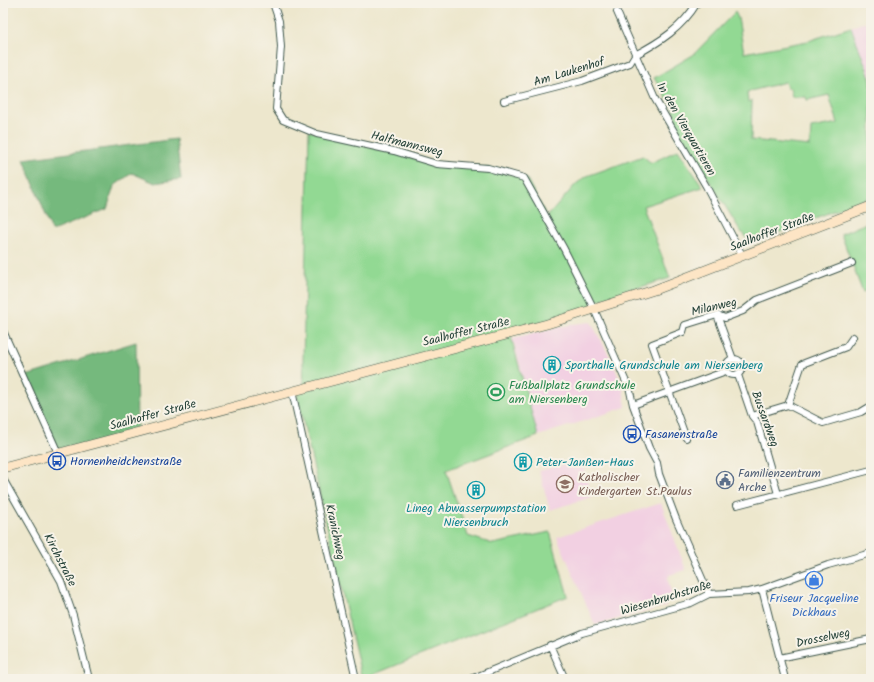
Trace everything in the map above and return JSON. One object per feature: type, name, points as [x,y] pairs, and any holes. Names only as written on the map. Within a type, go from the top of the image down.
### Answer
[{"type":"main road","name":"Saalhoffer Straße","points":[[3,468],[547,324],[654,290],[871,206]]},
{"type":"street","name":"Halfmannsweg","points":[[273,3],[279,21],[281,47],[276,108],[283,120],[317,134],[394,152],[437,164],[488,168],[524,178],[564,249],[594,309]]},
{"type":"street","name":"Am Laukenhof","points":[[504,101],[582,81],[630,63],[635,56],[658,43],[678,27],[697,3]]},
{"type":"street","name":"In den Vierquartieren","points":[[617,12],[635,56],[661,111],[706,186],[742,255]]},
{"type":"street","name":"Milanweg","points":[[670,392],[652,344],[683,332],[685,325],[717,315],[725,318],[743,311],[757,300],[852,263]]},
{"type":"street","points":[[594,309],[630,390],[633,405],[649,448],[657,463],[659,474],[676,519],[709,594]]},
{"type":"street","points":[[717,315],[733,359]]},
{"type":"street","points":[[3,331],[58,453]]},
{"type":"street","points":[[788,405],[802,364],[846,347],[853,337]]},
{"type":"street","points":[[726,371],[726,364],[733,359]]},
{"type":"street","points":[[726,371],[731,375],[738,375],[742,370],[742,364],[733,359]]},
{"type":"street","points":[[633,405],[726,371]]},
{"type":"street","name":"Bussardweg","points":[[738,375],[752,416],[758,422],[778,494]]},
{"type":"street","name":"Kranichweg","points":[[292,391],[356,679]]},
{"type":"street","points":[[670,392],[686,438]]},
{"type":"street","points":[[752,416],[788,405],[823,423],[861,412],[871,406]]},
{"type":"street","points":[[737,505],[871,470]]},
{"type":"street","name":"Kirchstraße","points":[[3,479],[61,581],[73,615],[89,679]]},
{"type":"street","name":"Wiesenbruchstraße","points":[[471,679],[582,633],[691,603],[709,594],[749,592],[762,589],[828,565],[871,553]]},
{"type":"street","points":[[762,589],[785,679]]},
{"type":"street","name":"Drosselweg","points":[[779,658],[871,639]]},
{"type":"street","points":[[550,645],[565,679]]},
{"type":"shaded area","points":[[871,20],[871,80],[851,27]]},
{"type":"shaded area","points":[[591,322],[612,361],[623,389],[626,407],[538,436],[513,339],[573,324]]},
{"type":"shaded area","name":"Katholischer Kindergarten St.Paulus","points":[[571,463],[573,469],[583,466],[592,497],[550,510],[539,471]]},
{"type":"shaded area","points":[[661,503],[686,570],[669,575],[668,580],[672,596],[664,599],[666,606],[595,625],[557,537]]},
{"type":"green space","points":[[735,12],[738,18],[744,53],[808,41],[851,27],[871,80],[871,197],[756,241],[747,239],[678,130],[673,108],[654,78],[693,55]],"holes":[[[785,82],[787,88],[790,88],[792,97],[806,97],[807,100],[829,95],[838,123],[811,128],[810,146],[751,140],[752,100],[748,102],[747,92]]]},
{"type":"green space","points":[[309,131],[439,165],[488,168],[527,179],[547,217],[576,184],[587,176],[643,156],[651,163],[678,150],[703,187],[643,206],[670,278],[592,302],[594,309],[510,333],[538,436],[446,470],[468,536],[493,544],[550,532],[568,596],[362,679],[296,390],[304,387],[303,361]]},
{"type":"green space","points":[[176,139],[181,179],[155,183],[132,173],[114,186],[107,209],[52,231],[24,159]]},
{"type":"green space","points":[[871,221],[871,289],[863,293],[841,234]]},
{"type":"green space","points":[[136,342],[137,432],[58,453],[23,377]]},
{"type":"place","name":"Sporthalle Grundschule am Niersenberg","points":[[552,365]]},
{"type":"place","name":"Fußballplatz Grundschule am Niersenberg","points":[[496,392]]},
{"type":"place","name":"Fasanenstraße","points":[[632,434]]},
{"type":"place","name":"Hornenheidchenstraße","points":[[57,461]]},
{"type":"place","name":"Peter-Janßen-Haus","points":[[523,462]]},
{"type":"place","name":"Familienzentrum Arche","points":[[725,480]]},
{"type":"place","name":"Katholischer Kindergarten St.Paulus","points":[[565,484]]},
{"type":"place","name":"Lineg Abwasserpumpstation Niersenbruch","points":[[476,490]]},
{"type":"place","name":"Friseur Jacqueline Dickhaus","points":[[814,580]]}]
